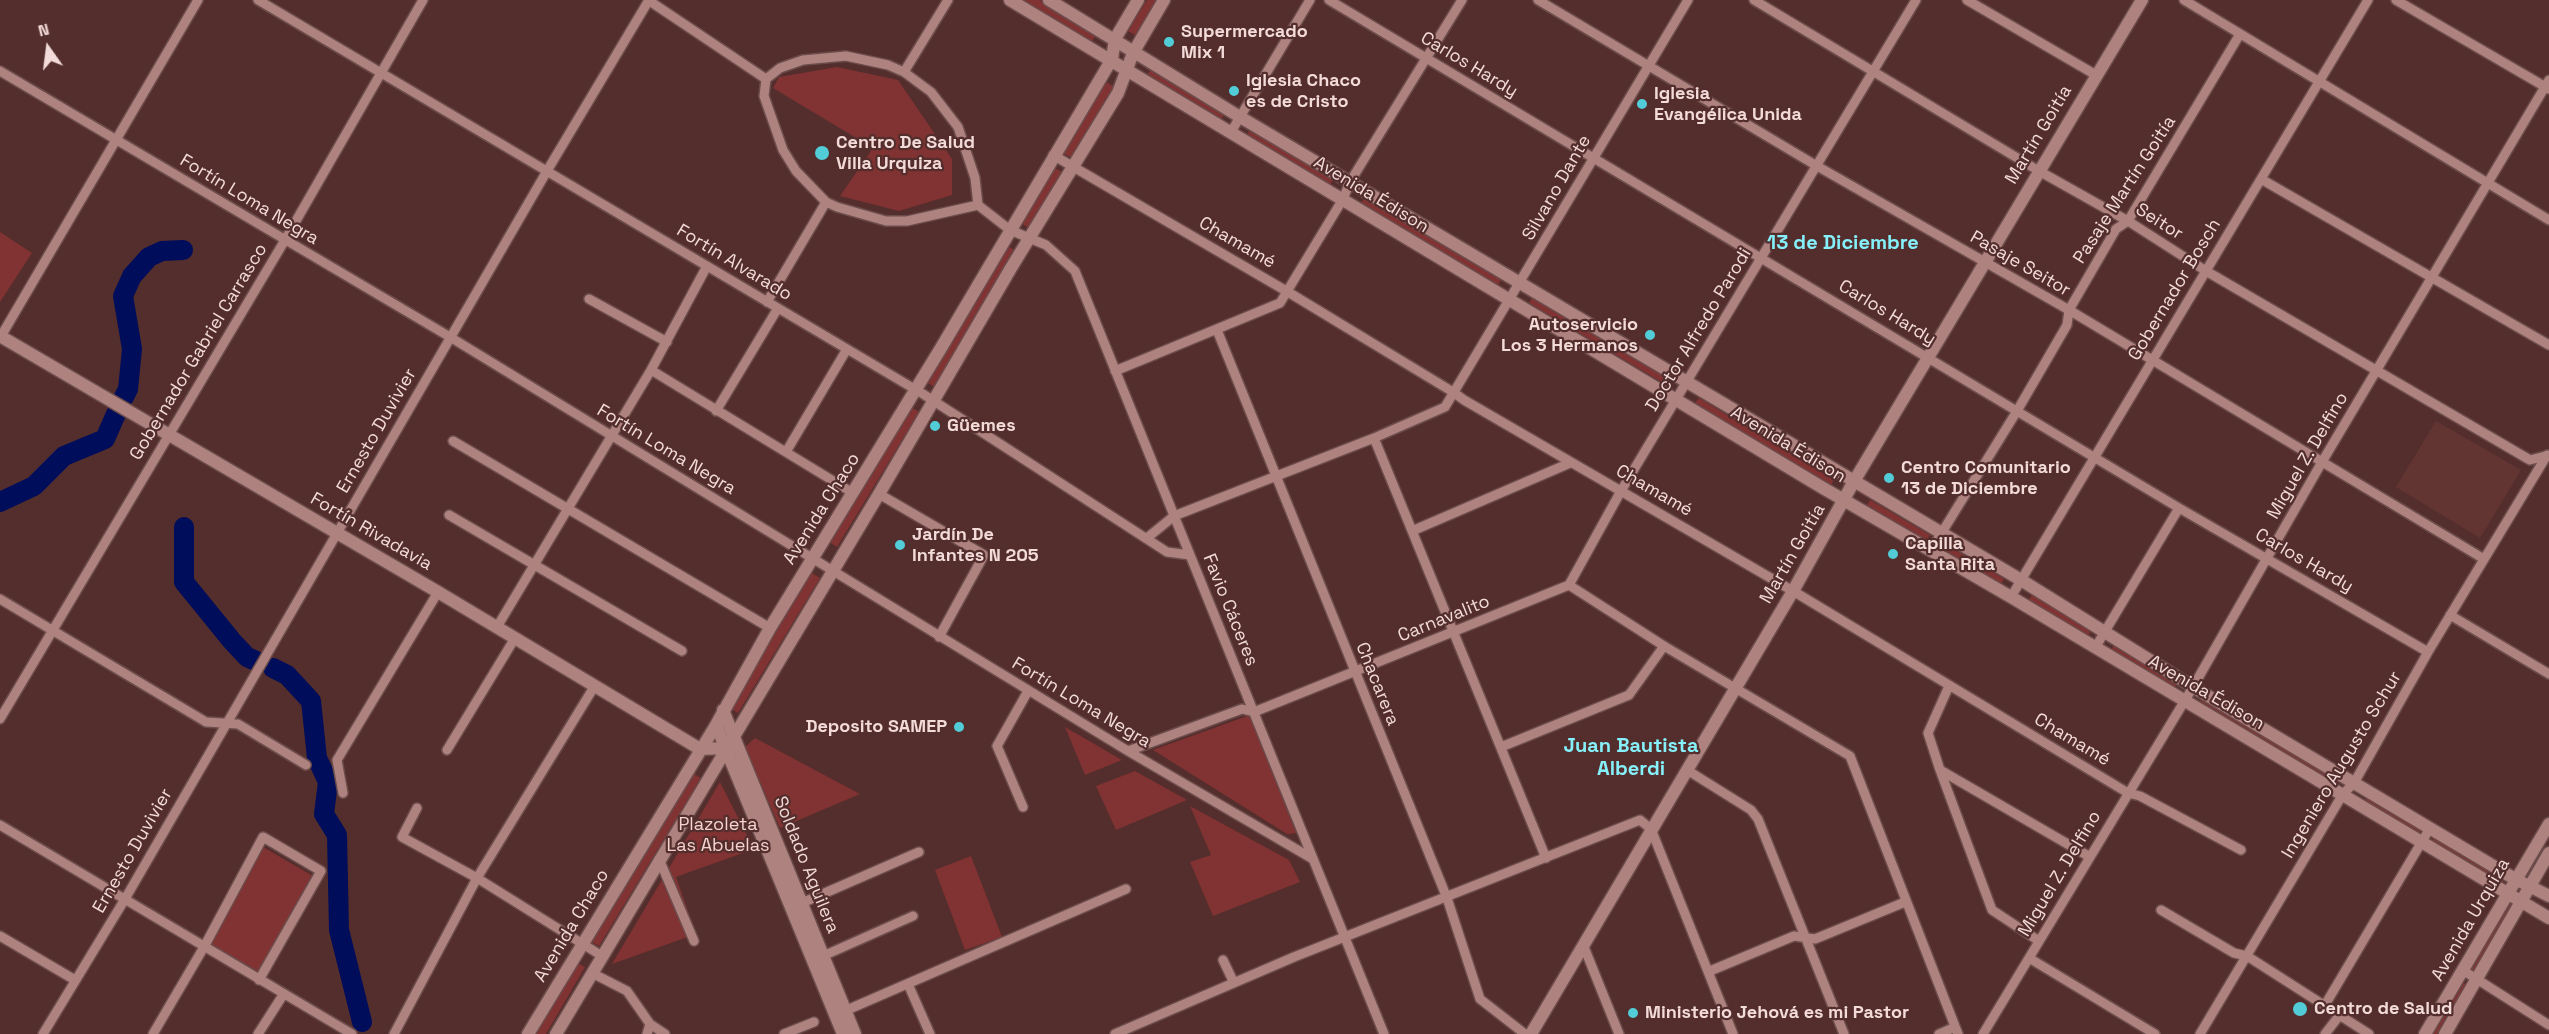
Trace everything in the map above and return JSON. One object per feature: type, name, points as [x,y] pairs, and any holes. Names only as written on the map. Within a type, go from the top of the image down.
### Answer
[{"type":"main road","name":"Avenida Édison","points":[[1011,0],[1845,500],[2549,918]]},
{"type":"main road","name":"Avenida Édison","points":[[1049,0],[1115,39],[1133,53],[1853,483],[2021,580],[2193,687],[2515,879],[2549,896]]},
{"type":"main road","name":"Avenida Chaco","points":[[528,1034],[716,725],[770,628],[916,389],[1112,59],[1115,39],[1138,0]]},
{"type":"main road","points":[[556,1034],[1072,166],[1118,93],[1133,53],[1164,0]]},
{"type":"main road","name":"Martín Goitía","points":[[1531,1034],[1793,591],[1853,483],[2142,0]]},
{"type":"main road","name":"Fortín Rivadavia","points":[[0,337],[438,592],[700,749]]},
{"type":"main road","name":"Soldado Aguilera","points":[[723,710],[824,956],[840,1013],[843,1034]]},
{"type":"main road","name":"Soldado Aguilera","points":[[716,725],[840,1013],[855,1034]]},
{"type":"main road","points":[[700,749],[726,748]]},
{"type":"main road","name":"Avenida Urquiza","points":[[2425,1034],[2549,824]]},
{"type":"main road","name":"Avenida Urquiza","points":[[2445,1034],[2549,853]]},
{"type":"street","points":[[0,337],[198,0]]},
{"type":"street","name":"Fortín Alvarado","points":[[258,0],[916,389],[1167,552],[1190,555]]},
{"type":"street","name":"Gobernador Gabriel Carrasco","points":[[0,719],[285,240],[380,71],[423,0]]},
{"type":"street","points":[[648,0],[765,79]]},
{"type":"street","name":"Ernesto Duvivier","points":[[43,1034],[648,0]]},
{"type":"street","points":[[904,72],[948,0]]},
{"type":"street","points":[[1232,132],[1310,0]]},
{"type":"street","name":"Carlos Hardy","points":[[1329,0],[2094,457],[2428,652]]},
{"type":"street","points":[[1115,371],[1280,303],[1343,199],[1350,182],[1462,0]]},
{"type":"street","name":"Pasaje Seitor","points":[[1538,0],[1817,166],[2068,310],[2151,362],[2484,559]]},
{"type":"street","name":"Silvano Dante","points":[[1147,538],[1174,516],[1374,438],[1445,407],[1688,0]]},
{"type":"street","name":"Seitor","points":[[1755,0],[2039,171],[2128,221],[2206,271],[2530,460],[2548,454]]},
{"type":"street","name":"Doctor Alfredo Parodi","points":[[1569,585],[1621,491],[1916,0]]},
{"type":"street","points":[[1968,0],[2096,75]]},
{"type":"street","points":[[2184,0],[2549,220]]},
{"type":"street","name":"Gobernador Bosch","points":[[2011,597],[2368,0]]},
{"type":"street","points":[[2396,0],[2548,85]]},
{"type":"street","name":"Pasaje Martín Goitía","points":[[1931,550],[2067,325],[2068,310],[2116,230],[2128,221],[2240,34]]},
{"type":"street","points":[[846,56],[888,65],[904,72],[931,92],[958,127],[975,178],[978,206],[907,221],[886,221],[826,202],[796,171],[783,150],[764,96],[765,79],[780,68],[803,60],[846,56]]},
{"type":"street","name":"Fortín Loma Negra","points":[[0,71],[450,337],[831,572],[1128,751],[1313,859]]},
{"type":"street","name":"Miguel Z. Delfino","points":[[1983,1034],[2193,687],[2268,560],[2322,462],[2548,85]]},
{"type":"street","name":"Chamamé","points":[[1053,155],[1288,292],[1570,463],[1793,591],[2128,793],[2140,796],[2241,850]]},
{"type":"street","points":[[2261,178],[2549,345]]},
{"type":"street","points":[[767,302],[826,202]]},
{"type":"street","name":"Favio Cáceres","points":[[978,206],[1010,230],[1046,245],[1075,271],[1384,1034]]},
{"type":"street","points":[[497,627],[651,370],[707,266]]},
{"type":"street","points":[[589,299],[667,342]]},
{"type":"street","points":[[716,411],[778,308]]},
{"type":"street","name":"Chacarera","points":[[1217,330],[1446,898],[1480,999],[1525,1034]]},
{"type":"street","points":[[786,452],[847,349]]},
{"type":"street","points":[[651,370],[853,493]]},
{"type":"street","points":[[1374,438],[1546,858]]},
{"type":"street","points":[[453,441],[770,628]]},
{"type":"street","name":"Ingeniero Augusto Schur","points":[[2200,1034],[2343,794],[2354,783],[2428,652],[2548,454]]},
{"type":"street","points":[[1412,531],[1570,463]]},
{"type":"street","points":[[879,494],[984,555],[939,637]]},
{"type":"street","points":[[2095,648],[2180,508]]},
{"type":"street","points":[[449,515],[682,651]]},
{"type":"street","points":[[1569,585],[1664,646],[1850,756],[1957,1031],[1939,1034]]},
{"type":"street","name":"Carnavalito","points":[[1128,751],[1242,709],[1254,712],[1569,585]]},
{"type":"street","points":[[343,793],[338,760],[438,592]]},
{"type":"street","points":[[0,599],[206,722],[238,724],[306,765]]},
{"type":"street","points":[[2450,615],[2549,674]]},
{"type":"street","points":[[447,750],[515,638]]},
{"type":"street","points":[[1501,747],[1629,695],[1664,646]]},
{"type":"street","points":[[1949,686],[1928,734],[1940,770],[1992,910],[2039,941]]},
{"type":"street","points":[[394,1034],[477,878],[594,687]]},
{"type":"street","points":[[1023,807],[997,746],[1028,691]]},
{"type":"street","points":[[1687,770],[1750,810],[1758,819],[1844,1034]]},
{"type":"street","points":[[1940,770],[2090,857]]},
{"type":"street","points":[[417,808],[402,837],[477,878],[602,956]]},
{"type":"street","points":[[1115,1034],[1234,983],[1640,820],[1651,829],[1710,971],[1733,1034]]},
{"type":"street","points":[[0,825],[351,1034]]},
{"type":"street","points":[[2325,1005],[2430,828]]},
{"type":"street","points":[[153,1034],[204,947],[263,837],[321,871],[259,980]]},
{"type":"street","points":[[802,903],[919,852]]},
{"type":"street","points":[[660,860],[694,941]]},
{"type":"street","points":[[840,1013],[1126,889]]},
{"type":"street","points":[[1710,971],[1794,936],[1815,939],[1905,902]]},
{"type":"street","points":[[2161,910],[2234,953],[2247,956],[2369,1034]]},
{"type":"street","points":[[824,956],[914,916]]},
{"type":"street","points":[[0,936],[75,980]]},
{"type":"street","points":[[1584,947],[1619,1034]]},
{"type":"street","points":[[2029,958],[2156,1034]]},
{"type":"street","points":[[1223,960],[1234,983]]},
{"type":"street","points":[[2464,971],[2549,1025]]},
{"type":"street","points":[[592,973],[627,991],[650,1024],[665,1034]]},
{"type":"street","points":[[908,984],[930,1034]]},
{"type":"street","points":[[258,1034],[283,994]]},
{"type":"street","points":[[2325,1034],[2339,1016]]},
{"type":"street","points":[[784,1034],[814,1022]]},
{"type":"street","points":[[647,1034],[650,1024]]},
{"type":"shaded area","points":[[2436,421],[2521,470],[2480,538],[2396,487]]},
{"type":"green space","points":[[1023,0],[1040,0],[1097,34],[1092,41]]},
{"type":"green space","points":[[1147,0],[1158,0],[1137,36],[1128,31]]},
{"type":"green space","points":[[837,67],[898,80],[952,159],[952,195],[899,211],[840,196],[873,148],[773,88],[779,77]]},
{"type":"green space","points":[[1151,69],[1224,115],[1221,120],[1147,75]]},
{"type":"green space","points":[[1106,82],[1115,87],[1072,158],[1063,153]]},
{"type":"green space","points":[[1250,130],[1333,180],[1330,185],[1247,135]]},
{"type":"green space","points":[[1053,167],[1062,172],[1029,228],[1021,223]]},
{"type":"green space","points":[[1364,199],[1501,280],[1498,285],[1360,204]]},
{"type":"green space","points":[[0,232],[32,253],[0,302]]},
{"type":"green space","points":[[1008,246],[1017,252],[935,387],[926,382]]},
{"type":"green space","points":[[1532,298],[1668,379],[1665,384],[1529,303]]},
{"type":"green space","points":[[1699,398],[1834,480],[1831,485],[1695,403]]},
{"type":"green space","points":[[911,407],[919,412],[837,547],[829,542]]},
{"type":"green space","points":[[1870,500],[1930,535],[1927,540],[1867,505]]},
{"type":"green space","points":[[1945,544],[2004,579],[2001,584],[1942,550]]},
{"type":"green space","points":[[812,573],[820,578],[738,713],[730,708]]},
{"type":"green space","points":[[2032,595],[2091,631],[2087,637],[2028,601]]},
{"type":"green space","points":[[2114,645],[2177,684],[2173,689],[2111,650]]},
{"type":"green space","points":[[2201,700],[2337,780],[2335,783],[2199,704]]},
{"type":"green space","points":[[1250,715],[1296,833],[1287,834],[1153,750]]},
{"type":"green space","points":[[1065,727],[1122,760],[1085,775]]},
{"type":"green space","points":[[755,738],[860,794],[780,828],[745,747]]},
{"type":"green space","points":[[1135,771],[1187,800],[1116,830],[1096,786]]},
{"type":"green space","points":[[692,773],[701,778],[599,946],[590,941]]},
{"type":"green space","name":"Plazoleta Las Abuelas","points":[[720,782],[754,849],[676,877],[696,934],[612,964]]},
{"type":"green space","points":[[2367,797],[2422,830],[2420,833],[2365,801]]},
{"type":"green space","points":[[1190,806],[1289,860],[1300,882],[1213,916],[1190,862],[1211,855]]},
{"type":"green space","points":[[2434,837],[2504,880],[2502,883],[2432,841]]},
{"type":"green space","points":[[263,847],[313,876],[258,971],[209,944]]},
{"type":"green space","points":[[971,856],[1002,937],[965,950],[935,870]]},
{"type":"green space","points":[[2513,899],[2516,901],[2474,971],[2470,969]]},
{"type":"green space","points":[[576,962],[585,967],[546,1034],[534,1034]]},
{"type":"green space","points":[[2463,983],[2466,984],[2437,1034],[2433,1034]]},
{"type":"waterway","points":[[124,397],[128,389],[132,349],[123,296],[132,276],[149,257],[162,251],[183,250]]},
{"type":"waterway","points":[[0,502],[34,486],[64,456],[105,439],[116,414]]},
{"type":"waterway","points":[[184,527],[184,582],[232,641],[247,657],[256,661]]},
{"type":"waterway","points":[[273,668],[287,675],[311,701],[317,758],[328,782],[324,814],[337,835],[339,930],[362,1022]]},
{"type":"place","name":"Supermercado Mix 1","points":[[1169,42]]},
{"type":"place","name":"Iglesia Chaco es de Cristo","points":[[1234,91]]},
{"type":"place","name":"Iglesia Evangélica Unida","points":[[1642,104]]},
{"type":"place","name":"Centro De Salud Villa Urquiza","points":[[822,153]]},
{"type":"place","name":"Autoservicio Los 3 Hermanos","points":[[1650,335]]},
{"type":"place","name":"Güemes","points":[[935,426]]},
{"type":"place","name":"Centro Comunitario 13 de Diciembre","points":[[1889,478]]},
{"type":"place","name":"Jardín De Infantes N 205","points":[[900,545]]},
{"type":"place","name":"Capilla Santa Rita","points":[[1893,554]]},
{"type":"place","name":"Deposito SAMEP","points":[[959,727]]},
{"type":"place","name":"Centro de Salud","points":[[2300,1009]]},
{"type":"place","name":"Ministerio Jehová es mi Pastor","points":[[1633,1013]]},
{"type":"district","name":"13 de Diciembre","points":[[1843,244]]},
{"type":"district","name":"Juan Bautista Alberdi","points":[[1631,758]]}]
